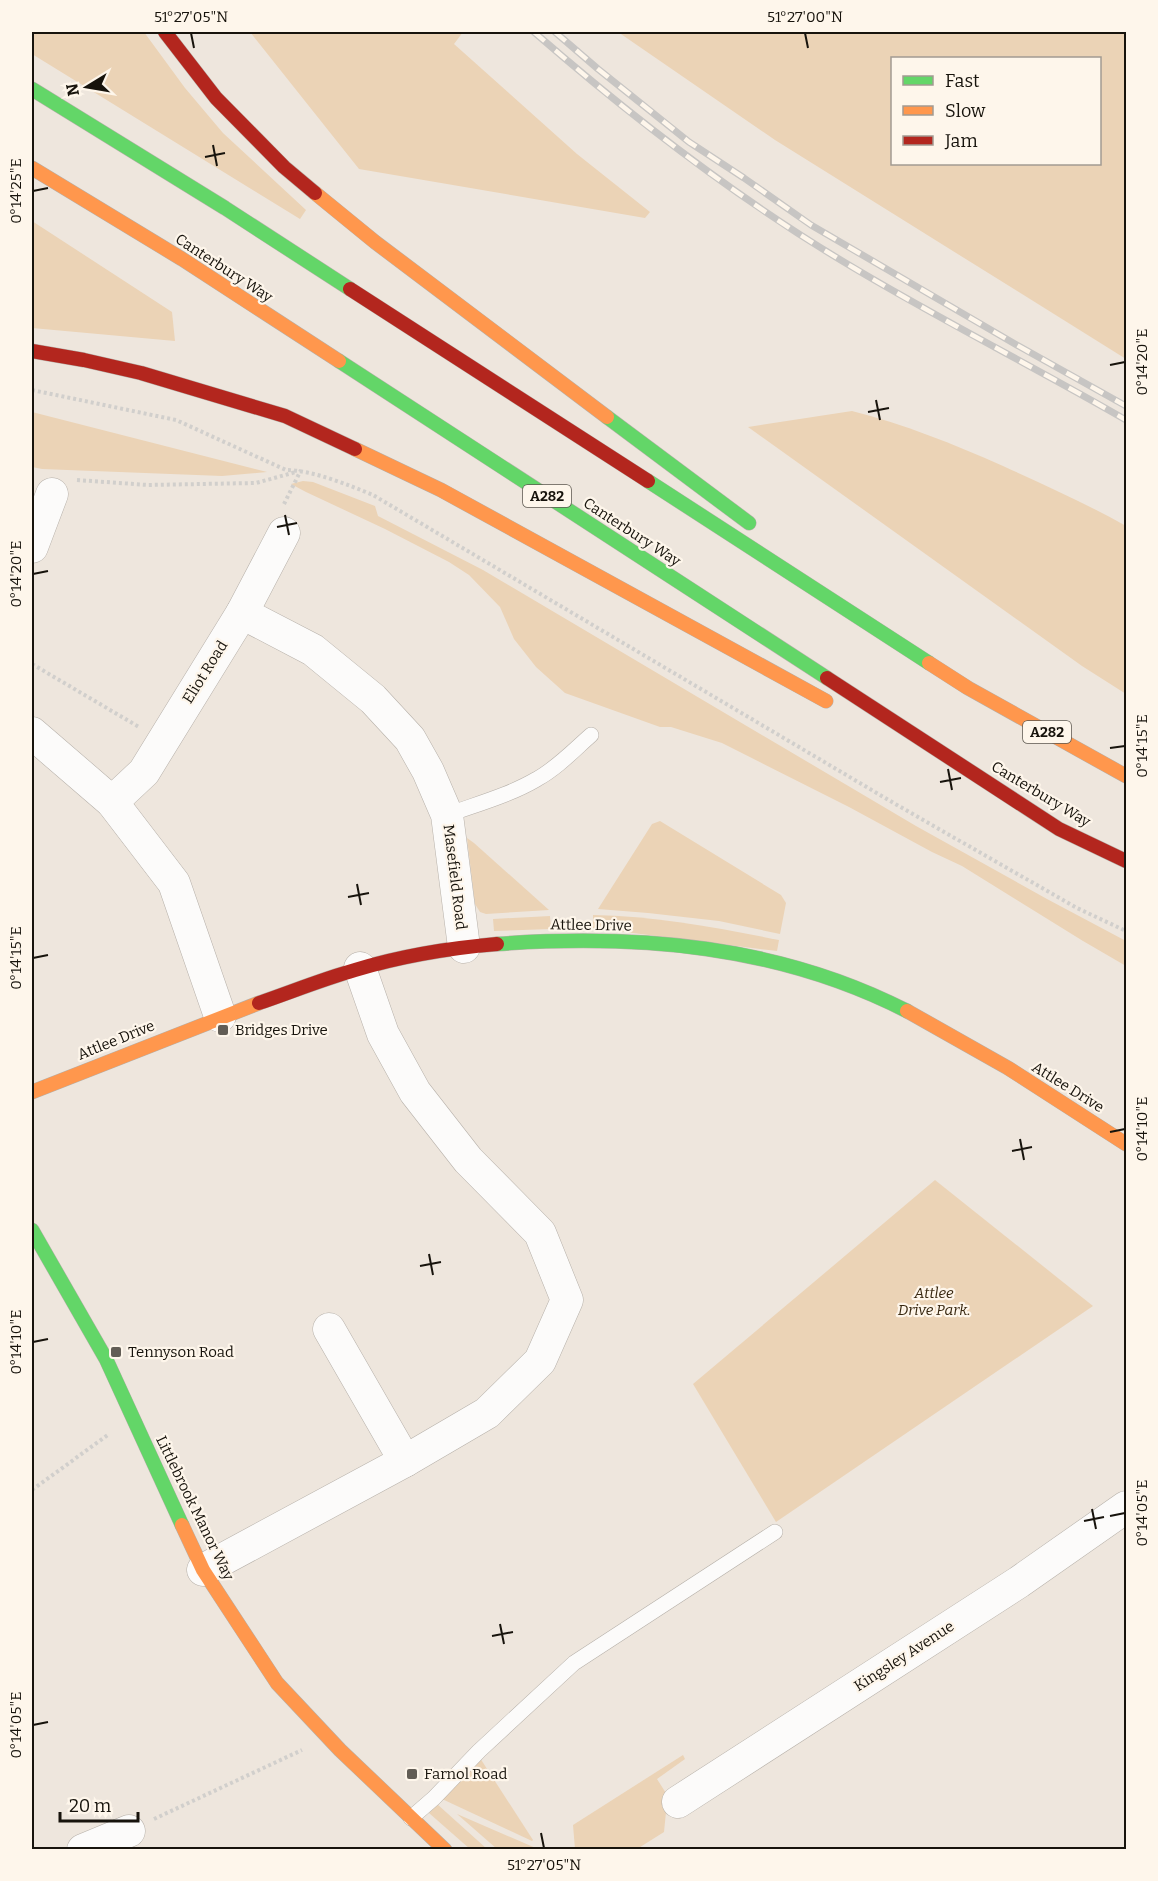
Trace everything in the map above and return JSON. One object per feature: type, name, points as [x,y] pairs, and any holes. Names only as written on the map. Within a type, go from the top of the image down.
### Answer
[{"type":"main road","points":[[165,32],[216,98],[284,167],[375,242],[757,529]]},
{"type":"main road","name":"A282","points":[[32,89],[225,208],[968,688],[1126,776]]},
{"type":"main road","name":"Canterbury Way","points":[[32,168],[182,259],[1059,829],[1126,861]]},
{"type":"main road","points":[[32,351],[84,360],[141,374],[285,416],[441,490],[839,708]]},
{"type":"main road","name":"A282","points":[[815,572],[968,688]]},
{"type":"main road","name":"A282","points":[[892,737],[1059,829]]},
{"type":"main road","name":"Attlee Drive","points":[[32,1092],[220,1016],[360,968],[464,947],[543,941],[644,942],[724,950],[777,963],[858,989],[919,1017],[1003,1065],[1126,1144]]},
{"type":"main road","name":"Littlebrook Manor Way","points":[[32,1230],[106,1359],[203,1570],[277,1683],[328,1738],[445,1850]]},
{"type":"street","points":[[32,547],[60,487]]},
{"type":"street","name":"Eliot Road","points":[[112,802],[144,772],[242,613],[284,533]]},
{"type":"street","name":"Masefield Road","points":[[242,613],[313,650],[373,699],[410,739],[428,771],[447,815],[464,947]]},
{"type":"street","points":[[32,733],[112,802],[174,883],[220,1016]]},
{"type":"street","points":[[203,1570],[405,1461],[487,1413],[540,1362],[567,1300],[540,1233],[468,1160],[415,1092],[383,1034],[360,968]]},
{"type":"street","points":[[329,1329],[405,1461]]},
{"type":"street","name":"Kingsley Avenue","points":[[678,1802],[1009,1588],[1126,1507]]},
{"type":"street","points":[[83,1850],[129,1831]]},
{"type":"lane","points":[[447,815],[509,793],[538,779],[562,762],[591,735]]},
{"type":"lane","points":[[411,1818],[574,1663],[775,1532]]},
{"type":"path","points":[[32,390],[176,420],[286,470],[301,470],[373,495],[897,805],[1077,908],[1126,931]]},
{"type":"path","points":[[60,487],[256,483],[301,470]]},
{"type":"path","points":[[32,664],[163,741]]},
{"type":"path","points":[[32,1490],[132,1418]]},
{"type":"path","points":[[129,1831],[328,1738]]},
{"type":"green space","points":[[32,32],[144,32],[185,88],[223,133],[306,210],[300,219],[32,54]]},
{"type":"green space","points":[[250,32],[463,32],[454,44],[577,154],[650,212],[645,218],[359,169]]},
{"type":"green space","points":[[618,32],[1126,32],[1126,359],[775,140]]},
{"type":"green space","points":[[32,221],[172,312],[175,341],[32,328]]},
{"type":"green space","points":[[852,411],[909,428],[966,450],[1066,495],[1126,526],[1126,694],[1082,666],[748,427]]},
{"type":"green space","points":[[32,412],[267,472],[222,476],[32,467]]},
{"type":"green space","points":[[303,481],[313,482],[375,506],[378,516],[483,570],[916,826],[1126,941],[1126,966],[962,866],[722,743],[671,727],[660,727],[565,693],[536,667],[514,639],[500,607],[469,575],[385,529],[291,484]]},
{"type":"green space","points":[[660,821],[781,895],[786,903],[780,934],[719,921],[598,909],[652,824]]},
{"type":"green space","points":[[467,838],[549,910],[486,914],[480,912],[475,904]]},
{"type":"green space","points":[[593,915],[663,920],[779,940],[777,951],[593,928]]},
{"type":"green space","points":[[550,916],[551,929],[494,931],[493,919]]},
{"type":"green space","name":"Attlee Drive Park.","points":[[935,1180],[1093,1306],[776,1522],[693,1384]]},
{"type":"green space","points":[[683,1755],[685,1759],[657,1779],[671,1801],[666,1812],[664,1832],[637,1849],[575,1849],[573,1825]]},
{"type":"green space","points":[[480,1758],[533,1840],[532,1841],[442,1799]]},
{"type":"green space","points":[[437,1804],[487,1849],[470,1849],[429,1813]]},
{"type":"green space","points":[[457,1814],[538,1849],[497,1849]]},
{"type":"railway","points":[[534,32],[688,157],[811,242],[888,288],[1126,420]]},
{"type":"railway","points":[[555,32],[689,142],[811,225],[1126,406]]},
{"type":"traffic: fast","points":[[32,89],[225,208],[350,289]]},
{"type":"traffic: fast","points":[[339,361],[827,678]]},
{"type":"traffic: fast","points":[[607,417],[749,523]]},
{"type":"traffic: fast","points":[[648,481],[929,663]]},
{"type":"traffic: fast","points":[[497,944],[603,941],[655,943],[707,949],[758,958],[808,971],[858,989],[907,1011]]},
{"type":"traffic: fast","points":[[32,1230],[106,1359],[182,1525]]},
{"type":"traffic: slow","points":[[32,168],[182,259],[339,361]]},
{"type":"traffic: slow","points":[[315,193],[375,242],[607,417]]},
{"type":"traffic: slow","points":[[355,449],[441,490],[826,701]]},
{"type":"traffic: slow","points":[[929,663],[968,688],[1126,776]]},
{"type":"traffic: slow","points":[[32,1092],[259,1003]]},
{"type":"traffic: slow","points":[[907,1011],[1008,1068],[1126,1144]]},
{"type":"traffic: slow","points":[[182,1525],[203,1570],[277,1683],[340,1750],[445,1850]]},
{"type":"traffic: jam","points":[[165,32],[216,98],[284,167],[315,193]]},
{"type":"traffic: jam","points":[[350,289],[648,481]]},
{"type":"traffic: jam","points":[[32,351],[141,373],[285,416],[355,449]]},
{"type":"traffic: jam","points":[[827,678],[1059,829],[1126,861]]},
{"type":"traffic: jam","points":[[259,1003],[372,965],[444,950],[497,944]]},
{"type":"place","name":"Bridges Drive","points":[[223,1030]]},
{"type":"place","name":"Tennyson Road","points":[[116,1352]]},
{"type":"place","name":"Farnol Road","points":[[412,1774]]}]
